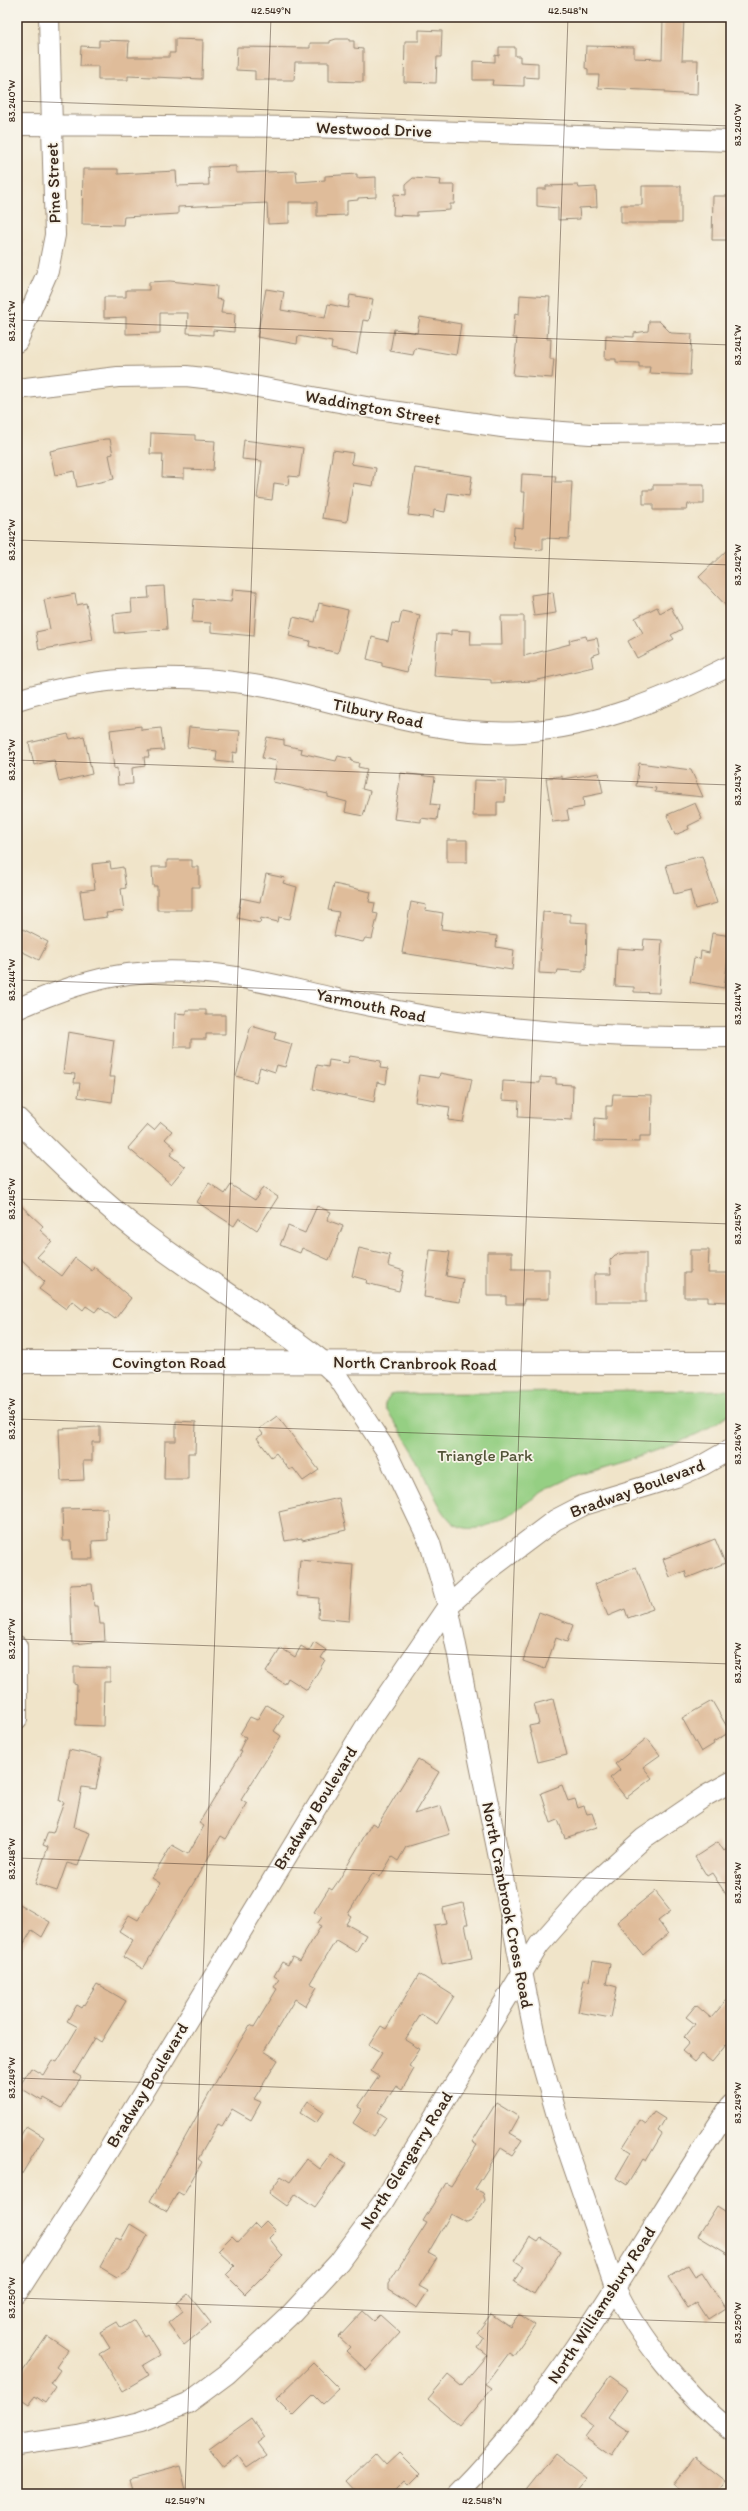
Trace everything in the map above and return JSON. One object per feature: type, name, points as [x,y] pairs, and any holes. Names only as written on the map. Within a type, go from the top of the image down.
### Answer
[{"type":"street","name":"Pine Street","points":[[17,342],[48,271],[53,251],[55,214],[51,126],[49,17]]},
{"type":"street","name":"Westwood Drive","points":[[17,125],[51,126],[139,124],[300,127],[731,141]]},
{"type":"street","name":"Waddington Street","points":[[17,389],[118,377],[186,376],[221,380],[384,410],[509,428],[590,434],[731,433]]},
{"type":"street","name":"Tilbury Road","points":[[17,700],[79,685],[153,678],[185,678],[278,689],[397,719],[451,728],[521,732],[567,727],[628,712],[672,695],[731,665]]},
{"type":"street","name":"Yarmouth Road","points":[[17,1009],[72,987],[98,980],[127,974],[185,971],[260,980],[333,998],[461,1022],[596,1034],[664,1038],[731,1037]]},
{"type":"street","name":"North Cranbrook Road","points":[[17,1119],[68,1171],[139,1231],[278,1328],[322,1362],[374,1364],[731,1363]]},
{"type":"street","name":"Covington Road","points":[[17,1362],[322,1362]]},
{"type":"street","name":"North Cranbrook Cross Road","points":[[322,1362],[337,1376],[385,1449],[430,1543],[448,1606],[548,2089],[583,2200],[615,2287],[622,2303],[667,2366],[684,2386],[731,2431]]},
{"type":"street","name":"Bradway Boulevard","points":[[17,2293],[92,2179],[364,1729],[448,1606],[486,1572],[556,1520],[591,1503],[676,1477],[703,1465],[731,1449]]},
{"type":"street","points":[[17,1646],[17,1719]]},
{"type":"street","name":"North Glengarry Road","points":[[17,2445],[79,2436],[141,2422],[188,2403],[227,2374],[288,2317],[338,2262],[383,2202],[539,1945],[594,1883],[644,1838],[707,1795],[731,1782]]},
{"type":"street","name":"North Williamsbury Road","points":[[457,2494],[506,2442],[530,2412],[570,2356],[731,2105]]},
{"type":"green space","name":"Triangle Park","points":[[731,1390],[731,1412],[711,1426],[668,1446],[575,1476],[542,1492],[493,1523],[480,1527],[468,1528],[456,1525],[444,1513],[417,1458],[386,1409],[385,1403],[390,1395],[396,1394]]},
{"type":"building","points":[[663,19],[684,19],[682,60],[698,60],[697,95],[666,93],[666,91],[598,88],[599,75],[588,75],[588,69],[585,68],[586,46],[634,47],[634,58],[662,59]]},
{"type":"building","points":[[419,30],[442,31],[441,57],[437,57],[436,83],[404,82],[405,41],[419,41]]},
{"type":"building","points":[[175,39],[203,40],[202,79],[128,76],[128,80],[98,80],[98,66],[80,66],[81,46],[99,47],[99,40],[129,41],[128,57],[169,57],[169,53],[175,53]]},
{"type":"building","points":[[336,39],[349,39],[349,41],[354,41],[354,48],[363,49],[363,82],[329,81],[329,62],[295,62],[294,80],[255,80],[255,71],[236,70],[237,47],[310,48],[310,43],[330,43],[330,41]]},
{"type":"building","points":[[499,47],[515,47],[515,56],[520,56],[520,62],[538,63],[538,78],[524,77],[524,86],[492,85],[493,80],[473,80],[473,61],[495,62],[495,55],[499,56]]},
{"type":"building","points":[[236,166],[236,173],[296,171],[297,182],[325,180],[325,176],[357,174],[357,178],[376,177],[376,197],[358,198],[358,200],[347,201],[347,215],[317,216],[317,202],[289,202],[289,223],[268,224],[267,203],[178,207],[178,214],[124,217],[123,225],[82,224],[83,169],[118,169],[118,174],[176,171],[177,186],[209,185],[208,167]]},
{"type":"building","points":[[413,178],[441,180],[440,185],[455,185],[454,204],[450,204],[450,210],[417,212],[417,216],[393,215],[394,194],[406,195],[406,184]]},
{"type":"building","points":[[578,185],[579,188],[596,187],[597,207],[579,208],[580,219],[558,220],[558,208],[537,206],[537,189],[546,189],[546,186]]},
{"type":"building","points":[[642,186],[681,186],[681,223],[621,223],[621,205],[642,205]]},
{"type":"building","points":[[713,196],[731,196],[731,240],[712,240]]},
{"type":"building","points":[[170,281],[217,286],[216,299],[223,300],[221,313],[235,314],[234,332],[213,330],[213,335],[187,333],[188,313],[160,313],[160,333],[126,334],[126,317],[104,318],[104,297],[126,297],[126,290],[149,290],[149,282]]},
{"type":"building","points":[[266,289],[284,292],[281,310],[325,318],[328,304],[348,308],[350,295],[373,299],[369,321],[363,320],[357,354],[331,349],[332,342],[298,336],[297,344],[257,337]]},
{"type":"building","points":[[520,295],[550,297],[547,339],[551,339],[550,359],[554,359],[552,378],[513,375],[517,338],[513,338],[515,313],[519,314]]},
{"type":"building","points":[[420,317],[461,324],[456,355],[415,348],[413,355],[390,351],[394,329],[417,333]]},
{"type":"building","points":[[649,321],[659,321],[671,333],[692,334],[690,375],[649,373],[650,367],[639,367],[639,363],[616,362],[616,359],[605,359],[606,335],[634,337],[634,333],[648,331]]},
{"type":"building","points":[[151,433],[195,435],[195,440],[215,441],[213,470],[184,469],[184,478],[162,477],[163,454],[150,454]]},
{"type":"building","points":[[110,439],[113,454],[109,455],[114,479],[77,487],[74,471],[55,475],[50,451]]},
{"type":"building","points":[[244,440],[303,448],[299,477],[289,476],[288,485],[274,483],[272,500],[257,498],[262,461],[242,459]]},
{"type":"building","points":[[333,450],[353,453],[351,464],[376,468],[373,486],[353,483],[347,522],[322,518]]},
{"type":"building","points":[[415,468],[472,476],[469,496],[448,493],[445,512],[434,510],[433,518],[408,515]]},
{"type":"building","points":[[522,474],[556,476],[555,482],[572,482],[569,539],[543,538],[543,550],[513,548],[514,527],[523,528],[525,492],[521,492]]},
{"type":"building","points":[[653,485],[704,485],[704,504],[688,504],[687,510],[653,510],[653,504],[643,504],[643,490],[653,490]]},
{"type":"building","points":[[731,546],[731,611],[699,577]]},
{"type":"building","points":[[164,586],[167,629],[115,633],[113,614],[132,612],[131,599],[149,598],[148,587]]},
{"type":"building","points":[[233,589],[257,591],[254,636],[211,632],[211,623],[192,622],[194,599],[231,602]]},
{"type":"building","points":[[553,592],[556,613],[534,616],[531,595]]},
{"type":"building","points":[[75,594],[77,605],[86,603],[93,640],[39,650],[36,632],[50,629],[44,600]]},
{"type":"building","points":[[319,603],[348,610],[338,653],[309,646],[310,641],[289,636],[293,617],[315,622]]},
{"type":"building","points":[[657,607],[660,613],[671,607],[682,629],[671,635],[674,639],[637,658],[628,641],[643,633],[635,618]]},
{"type":"building","points":[[402,611],[420,615],[407,672],[382,666],[382,663],[367,659],[372,637],[388,641],[392,623],[399,624]]},
{"type":"building","points":[[501,616],[524,616],[524,656],[570,644],[569,640],[586,636],[587,640],[597,638],[600,653],[591,656],[593,667],[534,681],[491,683],[491,680],[434,676],[437,634],[451,635],[451,630],[471,631],[470,645],[502,645]]},
{"type":"building","points":[[141,726],[141,730],[161,728],[164,750],[148,751],[149,757],[144,757],[145,766],[132,768],[133,784],[118,785],[117,768],[114,769],[110,730]]},
{"type":"building","points":[[189,727],[240,731],[237,753],[233,752],[232,763],[216,761],[217,751],[187,747]]},
{"type":"building","points":[[68,734],[70,739],[84,736],[92,774],[59,782],[54,760],[34,765],[29,743]]},
{"type":"building","points":[[267,737],[284,740],[284,745],[302,749],[301,753],[336,761],[338,756],[352,759],[351,761],[359,763],[358,767],[367,769],[362,789],[370,791],[363,816],[345,812],[347,802],[328,797],[328,794],[273,782],[277,761],[262,758]]},
{"type":"building","points":[[639,763],[691,770],[703,797],[655,792],[656,788],[636,786]]},
{"type":"building","points":[[401,773],[435,777],[431,804],[439,805],[437,820],[421,818],[421,822],[394,819]]},
{"type":"building","points":[[599,773],[603,793],[583,797],[584,807],[567,810],[569,820],[553,822],[546,778],[562,776],[562,779]]},
{"type":"building","points":[[474,780],[506,781],[505,802],[497,802],[497,816],[473,816]]},
{"type":"building","points":[[695,803],[702,819],[688,826],[689,829],[675,835],[667,815]]},
{"type":"building","points":[[447,840],[467,840],[467,862],[447,862]]},
{"type":"building","points":[[702,856],[717,903],[695,909],[690,890],[674,894],[666,865]]},
{"type":"building","points":[[167,860],[192,860],[192,867],[199,867],[199,887],[192,887],[192,910],[157,910],[157,886],[153,886],[152,867],[167,867]]},
{"type":"building","points":[[110,862],[111,869],[123,867],[126,888],[121,889],[124,911],[106,913],[107,917],[84,920],[80,891],[95,889],[92,864]]},
{"type":"building","points":[[266,874],[285,878],[283,883],[297,887],[290,919],[279,917],[278,922],[261,918],[260,923],[237,918],[241,898],[260,902]]},
{"type":"building","points":[[334,884],[371,892],[369,902],[375,903],[373,913],[378,914],[372,939],[365,938],[363,942],[334,936],[339,912],[328,910]]},
{"type":"building","points":[[411,902],[426,905],[425,910],[443,913],[441,929],[497,936],[496,947],[514,950],[512,970],[402,953]]},
{"type":"building","points":[[543,912],[570,914],[570,922],[587,923],[586,970],[583,969],[583,972],[558,970],[557,974],[539,973]]},
{"type":"building","points":[[17,926],[48,942],[39,960],[17,949]]},
{"type":"building","points":[[712,933],[731,936],[724,988],[690,982],[694,958],[700,959],[701,951],[709,953]]},
{"type":"building","points":[[644,939],[662,940],[659,993],[634,992],[634,987],[615,986],[617,948],[643,950]]},
{"type":"building","points":[[186,1010],[206,1010],[206,1015],[225,1015],[225,1034],[206,1034],[206,1039],[191,1039],[191,1047],[174,1047],[175,1013],[186,1014]]},
{"type":"building","points":[[251,1026],[276,1033],[274,1039],[292,1044],[285,1067],[277,1065],[275,1072],[260,1067],[256,1082],[236,1076]]},
{"type":"building","points":[[68,1032],[114,1040],[109,1077],[115,1077],[112,1102],[78,1097],[80,1083],[74,1083],[75,1074],[63,1073]]},
{"type":"building","points":[[350,1056],[381,1061],[380,1068],[388,1069],[386,1084],[377,1082],[374,1102],[313,1089],[317,1065],[328,1067],[329,1060],[348,1063]]},
{"type":"building","points":[[440,1073],[472,1079],[463,1122],[448,1120],[450,1107],[415,1102],[419,1075],[439,1078]]},
{"type":"building","points":[[540,1077],[556,1078],[556,1084],[573,1085],[572,1120],[518,1117],[519,1101],[502,1100],[503,1081],[540,1083]]},
{"type":"building","points":[[613,1094],[652,1095],[651,1136],[640,1136],[640,1142],[594,1141],[595,1118],[606,1119],[606,1106],[612,1106]]},
{"type":"building","points":[[161,1122],[172,1131],[165,1139],[175,1148],[170,1155],[185,1167],[171,1184],[128,1148],[148,1125],[154,1130]]},
{"type":"building","points":[[209,1183],[225,1194],[231,1185],[255,1200],[263,1187],[278,1197],[257,1230],[239,1218],[234,1226],[197,1202]]},
{"type":"building","points":[[17,1202],[43,1226],[40,1230],[52,1241],[37,1257],[62,1276],[75,1258],[92,1271],[94,1267],[131,1298],[115,1319],[99,1307],[95,1312],[86,1306],[83,1310],[72,1301],[66,1309],[39,1289],[45,1282],[17,1255]]},
{"type":"building","points":[[317,1206],[331,1212],[327,1220],[343,1226],[329,1260],[302,1248],[300,1253],[280,1245],[288,1226],[305,1233]]},
{"type":"building","points":[[359,1248],[390,1255],[388,1266],[404,1271],[399,1291],[366,1283],[367,1280],[352,1276]]},
{"type":"building","points":[[430,1250],[450,1252],[446,1276],[463,1279],[460,1302],[424,1297]]},
{"type":"building","points":[[690,1250],[709,1250],[708,1273],[731,1273],[731,1302],[708,1301],[708,1297],[684,1297],[684,1273],[690,1273]]},
{"type":"building","points":[[487,1252],[512,1252],[512,1269],[549,1269],[549,1299],[524,1299],[524,1304],[506,1304],[506,1296],[487,1296]]},
{"type":"building","points":[[625,1253],[646,1253],[646,1302],[594,1302],[594,1274],[611,1274],[610,1260],[615,1255]]},
{"type":"building","points":[[277,1416],[319,1470],[303,1481],[293,1468],[289,1470],[276,1453],[271,1457],[257,1438],[263,1434],[259,1429]]},
{"type":"building","points":[[176,1421],[196,1422],[195,1453],[188,1453],[188,1479],[164,1479],[165,1441],[176,1441]]},
{"type":"building","points":[[100,1427],[100,1442],[92,1442],[92,1461],[83,1461],[84,1480],[61,1481],[59,1429]]},
{"type":"building","points":[[339,1498],[346,1530],[302,1540],[302,1538],[285,1541],[279,1512]]},
{"type":"building","points":[[107,1508],[108,1540],[92,1541],[93,1559],[72,1559],[71,1541],[63,1541],[62,1509]]},
{"type":"building","points":[[715,1539],[725,1563],[687,1578],[685,1571],[670,1577],[663,1559]]},
{"type":"building","points":[[300,1560],[353,1565],[349,1621],[318,1618],[319,1598],[297,1596]]},
{"type":"building","points":[[636,1567],[653,1609],[628,1618],[625,1609],[608,1616],[595,1584]]},
{"type":"building","points":[[92,1584],[94,1606],[98,1606],[100,1624],[104,1624],[105,1641],[72,1644],[70,1585]]},
{"type":"building","points":[[539,1612],[573,1625],[567,1642],[556,1638],[545,1669],[523,1661]]},
{"type":"building","points":[[314,1642],[326,1650],[321,1658],[325,1660],[307,1690],[288,1678],[285,1684],[266,1672],[281,1648],[295,1657],[301,1646],[309,1651]]},
{"type":"building","points":[[74,1667],[110,1668],[110,1682],[104,1682],[103,1726],[76,1725],[77,1685],[74,1684]]},
{"type":"building","points":[[553,1699],[567,1755],[538,1762],[529,1726],[539,1724],[534,1704]]},
{"type":"building","points":[[712,1701],[730,1732],[713,1742],[714,1744],[701,1752],[682,1718]]},
{"type":"building","points":[[266,1705],[284,1715],[274,1731],[281,1736],[241,1800],[247,1804],[226,1839],[221,1836],[143,1969],[123,1957],[133,1940],[119,1931],[129,1915],[138,1920],[160,1883],[152,1878],[172,1845],[188,1854],[204,1826],[199,1823],[242,1752],[239,1751],[246,1737],[240,1734],[250,1717],[257,1720]]},
{"type":"building","points":[[647,1738],[660,1755],[643,1767],[652,1778],[626,1798],[610,1778],[620,1770],[615,1764]]},
{"type":"building","points":[[69,1750],[102,1757],[96,1789],[82,1787],[74,1827],[90,1833],[78,1866],[67,1863],[57,1891],[35,1884],[48,1847],[43,1845],[48,1832],[53,1833],[64,1802],[59,1801]]},
{"type":"building","points":[[418,1759],[439,1772],[414,1814],[441,1806],[450,1834],[406,1847],[398,1861],[392,1857],[380,1877],[373,1873],[348,1914],[351,1916],[346,1924],[366,1935],[356,1952],[336,1940],[310,1983],[317,1987],[306,2006],[295,1999],[264,2051],[278,2060],[254,2099],[261,2102],[251,2120],[232,2109],[222,2126],[218,2124],[198,2159],[202,2162],[183,2195],[178,2192],[167,2211],[150,2201],[218,2078],[250,2025],[254,2027],[277,1989],[274,1987],[279,1979],[274,1976],[282,1962],[288,1965],[292,1957],[300,1961],[321,1926],[317,1924],[322,1917],[314,1912],[329,1888],[332,1890],[339,1880],[372,1823],[377,1826]]},
{"type":"building","points":[[562,1785],[568,1801],[575,1799],[578,1808],[584,1806],[587,1814],[592,1813],[597,1827],[565,1838],[558,1820],[551,1823],[541,1793]]},
{"type":"building","points":[[718,1842],[724,1851],[731,1846],[731,1902],[712,1873],[707,1876],[695,1857]]},
{"type":"building","points":[[655,1891],[671,1911],[658,1921],[668,1934],[643,1955],[617,1922]]},
{"type":"building","points":[[17,1903],[50,1922],[42,1937],[32,1930],[17,1955]]},
{"type":"building","points":[[463,1903],[468,1924],[465,1924],[472,1958],[442,1964],[434,1925],[446,1923],[443,1908]]},
{"type":"building","points":[[593,1961],[610,1964],[606,1984],[617,1987],[611,2018],[578,2012],[584,1980],[589,1981]]},
{"type":"building","points":[[419,1974],[454,1996],[437,2024],[421,2014],[405,2040],[420,2049],[409,2066],[414,2069],[402,2090],[396,2086],[378,2112],[386,2117],[373,2136],[353,2123],[362,2109],[358,2107],[379,2076],[371,2071],[382,2053],[369,2045],[381,2026],[386,2029]]},
{"type":"building","points":[[97,1984],[126,2001],[101,2042],[95,2038],[74,2073],[81,2077],[62,2108],[44,2098],[42,2101],[19,2087],[31,2068],[43,2075],[52,2060],[57,2062],[78,2027],[67,2021],[77,2005],[82,2008]]},
{"type":"building","points":[[731,1995],[731,2039],[712,2062],[702,2054],[695,2062],[682,2051],[689,2043],[684,2038],[695,2024],[686,2017],[696,2005],[711,2018]]},
{"type":"building","points":[[308,2101],[324,2112],[316,2123],[300,2113]]},
{"type":"building","points":[[496,2103],[519,2117],[510,2133],[522,2140],[512,2155],[501,2148],[475,2189],[483,2193],[485,2200],[472,2220],[466,2222],[451,2214],[428,2253],[437,2258],[419,2286],[428,2291],[417,2308],[388,2290],[388,2284],[427,2223],[423,2221],[446,2183],[451,2186],[477,2145],[472,2142]]},
{"type":"building","points":[[654,2112],[665,2119],[658,2131],[662,2134],[646,2161],[643,2159],[627,2185],[616,2178],[631,2152],[623,2147],[640,2120],[646,2124]]},
{"type":"building","points":[[26,2126],[44,2137],[17,2182],[17,2142]]},
{"type":"building","points":[[331,2154],[346,2164],[315,2207],[296,2194],[287,2206],[269,2193],[281,2176],[290,2182],[307,2159],[320,2169]]},
{"type":"building","points":[[717,2206],[731,2215],[731,2256],[698,2236]]},
{"type":"building","points":[[266,2221],[276,2231],[269,2238],[283,2256],[245,2294],[226,2275],[235,2266],[218,2250],[232,2236],[238,2242],[255,2224],[259,2228]]},
{"type":"building","points":[[130,2224],[148,2235],[129,2270],[117,2277],[100,2267],[116,2238],[121,2240]]},
{"type":"building","points":[[530,2237],[538,2242],[541,2238],[561,2251],[534,2294],[514,2282],[523,2266],[515,2261]]},
{"type":"building","points":[[688,2265],[695,2276],[702,2272],[725,2308],[708,2319],[697,2302],[688,2308],[668,2277]]},
{"type":"building","points":[[188,2294],[211,2323],[184,2345],[168,2323],[183,2311],[177,2303]]},
{"type":"building","points":[[363,2311],[374,2321],[380,2315],[400,2333],[366,2370],[346,2351],[350,2347],[339,2337]]},
{"type":"building","points":[[491,2314],[510,2327],[519,2314],[535,2325],[513,2356],[509,2353],[486,2384],[492,2388],[460,2426],[428,2399],[448,2375],[461,2386],[487,2355],[478,2348],[484,2338],[477,2333]]},
{"type":"building","points":[[134,2320],[144,2336],[147,2334],[160,2355],[143,2365],[149,2375],[122,2391],[100,2354],[110,2348],[100,2332],[117,2322],[121,2328]]},
{"type":"building","points":[[47,2336],[68,2350],[56,2367],[60,2370],[51,2383],[56,2387],[45,2403],[35,2396],[29,2404],[17,2396],[17,2380]]},
{"type":"building","points":[[313,2363],[339,2389],[323,2404],[314,2395],[293,2416],[276,2399]]},
{"type":"building","points":[[610,2376],[628,2389],[608,2418],[628,2432],[612,2456],[585,2437],[593,2426],[581,2417]]},
{"type":"building","points":[[252,2418],[265,2437],[257,2443],[266,2455],[247,2468],[238,2456],[223,2467],[209,2449]]},
{"type":"building","points":[[375,2453],[386,2465],[399,2453],[420,2474],[409,2485],[405,2481],[392,2494],[358,2494],[346,2481]]},
{"type":"building","points":[[555,2454],[586,2478],[573,2494],[523,2494]]},
{"type":"building","points":[[695,2457],[726,2481],[716,2494],[684,2494],[673,2485]]},
{"type":"building","points":[[180,2466],[187,2494],[133,2494],[129,2480]]}]
